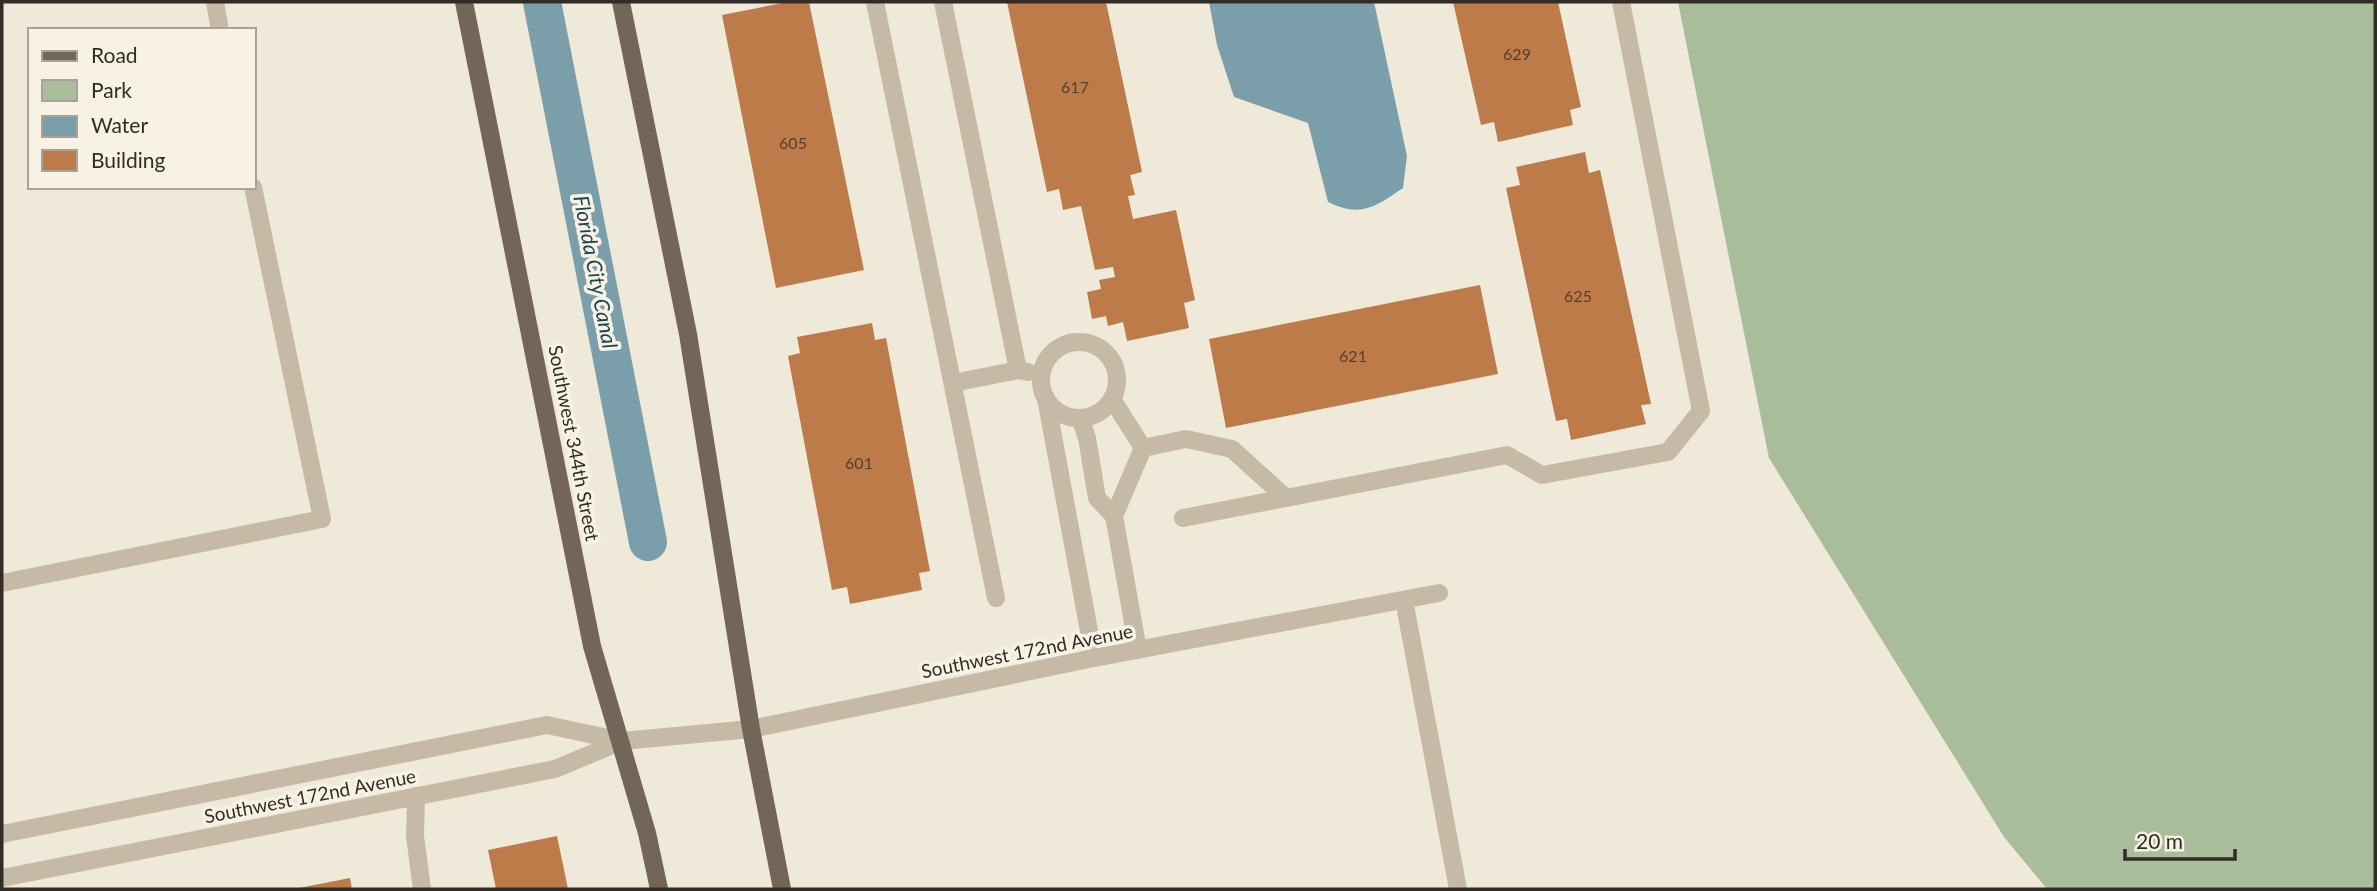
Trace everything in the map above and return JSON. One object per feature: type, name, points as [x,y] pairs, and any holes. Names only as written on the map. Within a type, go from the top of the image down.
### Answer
[{"type":"main road","name":"Southwest 344th Street","points":[[464,2],[592,646],[622,741],[659,889]]},
{"type":"main road","points":[[621,2],[688,334],[751,729],[782,889]]},
{"type":"street","points":[[215,2],[220,28]]},
{"type":"street","points":[[876,2],[996,598]]},
{"type":"street","points":[[943,2],[1018,370]]},
{"type":"street","points":[[1182,518],[1507,455],[1542,475],[1668,452],[1700,411],[1620,2]]},
{"type":"street","points":[[2,583],[322,519],[253,189]]},
{"type":"street","points":[[1046,398],[1060,413],[1080,418],[1098,413],[1112,399],[1117,388],[1114,363],[1098,346],[1073,342],[1052,353],[1041,374],[1094,658]]},
{"type":"street","points":[[953,383],[1018,370],[1041,374]]},
{"type":"street","points":[[1112,399],[1143,448]]},
{"type":"street","points":[[1080,418],[1087,438],[1097,498],[1114,516],[1138,650]]},
{"type":"street","points":[[1143,448],[1186,439],[1232,449],[1286,498]]},
{"type":"street","points":[[1114,516],[1143,448]]},
{"type":"street","points":[[1064,499],[1096,492]]},
{"type":"street","name":"Southwest 172nd Avenue","points":[[2,834],[547,725],[622,741],[751,729],[1094,658],[1439,593]]},
{"type":"street","points":[[1404,600],[1458,889]]},
{"type":"street","name":"Southwest 172nd Avenue","points":[[2,878],[555,769],[622,741]]},
{"type":"street","points":[[416,796],[415,836],[422,889]]},
{"type":"green space","points":[[1678,2],[2375,2],[2375,889],[2047,889],[2004,837],[1769,458]]},
{"type":"water","points":[[1209,2],[1374,2],[1407,156],[1403,188],[1376,205],[1359,210],[1328,202],[1308,123],[1234,97],[1217,45]]},
{"type":"building","points":[[788,2],[809,2],[864,270],[776,288],[722,15]]},
{"type":"building","points":[[1007,2],[1106,2],[1142,172],[1130,175],[1135,195],[1128,196],[1133,219],[1176,210],[1195,300],[1184,303],[1189,328],[1127,341],[1123,322],[1108,326],[1106,316],[1092,319],[1087,292],[1101,289],[1099,280],[1115,277],[1113,267],[1095,270],[1081,206],[1063,210],[1059,189],[1047,192]]},
{"type":"building","points":[[1453,2],[1558,2],[1581,107],[1570,110],[1573,125],[1498,142],[1494,122],[1481,125]]},
{"type":"building","points":[[1585,152],[1589,173],[1600,170],[1651,404],[1641,405],[1646,424],[1571,440],[1567,419],[1556,421],[1506,188],[1520,185],[1516,167]]},
{"type":"building","points":[[1480,285],[1498,374],[1226,428],[1209,339]]},
{"type":"building","points":[[872,323],[875,340],[886,338],[930,571],[919,573],[922,590],[850,604],[847,587],[832,590],[788,356],[800,353],[797,337]]},
{"type":"building","points":[[557,836],[568,889],[496,889],[488,850]]},
{"type":"building","points":[[350,878],[352,889],[299,889],[299,888]]},
{"type":"waterway","name":"Florida City Canal","points":[[542,2],[648,542]]}]
